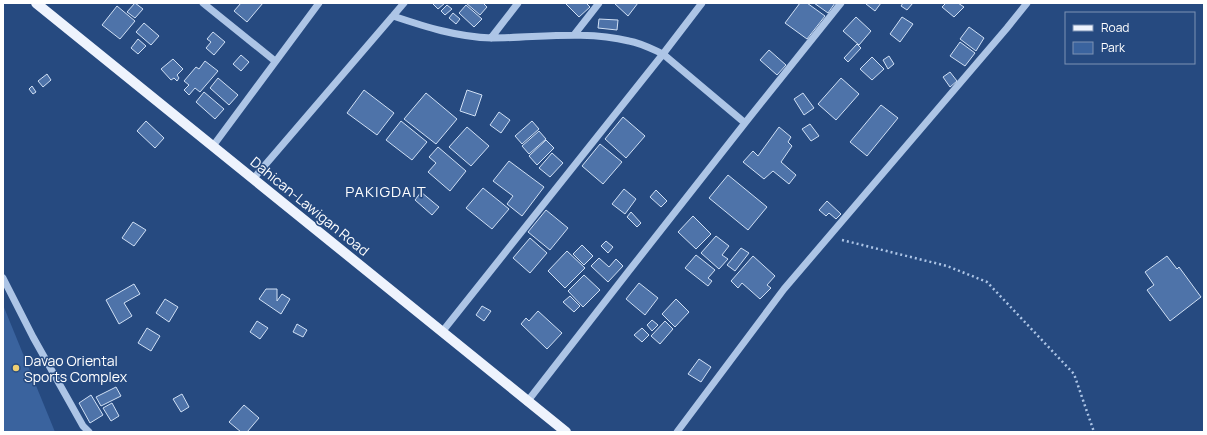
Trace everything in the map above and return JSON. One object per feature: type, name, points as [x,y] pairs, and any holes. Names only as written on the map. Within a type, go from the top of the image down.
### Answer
[{"type":"main road","name":"Dahican-Lawigan Road","points":[[36,3],[566,432]]},
{"type":"street","points":[[202,3],[276,61]]},
{"type":"street","points":[[213,146],[319,3]]},
{"type":"street","points":[[254,178],[404,3]]},
{"type":"street","points":[[491,38],[518,3]]},
{"type":"street","points":[[574,35],[599,3]]},
{"type":"street","points":[[442,332],[702,3]]},
{"type":"street","points":[[528,402],[628,272],[841,3]]},
{"type":"street","points":[[677,432],[784,289],[1027,3]]},
{"type":"street","points":[[394,16],[457,35],[491,38],[574,35],[628,40],[644,45],[663,54],[746,123]]},
{"type":"street","points":[[3,278],[81,429],[89,432]]},
{"type":"path","points":[[828,236],[947,266],[987,282],[1074,374],[1094,432]]},
{"type":"green space","name":"Davao Oriental Sports Complex","points":[[3,305],[55,432],[3,432]]},
{"type":"building","points":[[135,3],[143,9],[135,18],[127,12]]},
{"type":"building","points":[[241,3],[263,3],[247,22],[234,11]]},
{"type":"building","points":[[432,3],[445,3],[438,9]]},
{"type":"building","points":[[466,3],[483,3],[487,7],[480,15]]},
{"type":"building","points":[[565,3],[589,3],[587,4],[590,7],[579,17]]},
{"type":"building","points":[[614,3],[638,3],[628,16]]},
{"type":"building","points":[[800,3],[807,3],[825,16],[807,39],[785,23]]},
{"type":"building","points":[[814,3],[835,3],[828,13]]},
{"type":"building","points":[[881,3],[875,11],[866,4]]},
{"type":"building","points":[[903,3],[913,3],[907,10],[901,6]]},
{"type":"building","points":[[946,3],[958,3],[964,7],[954,17],[942,7]]},
{"type":"building","points":[[447,5],[452,9],[445,15],[441,11]]},
{"type":"building","points":[[466,5],[482,19],[474,27],[459,13]]},
{"type":"building","points":[[117,6],[135,21],[120,39],[102,25]]},
{"type":"building","points":[[453,13],[460,19],[456,24],[449,18]]},
{"type":"building","points":[[856,17],[871,31],[859,45],[843,31]]},
{"type":"building","points":[[902,17],[913,24],[900,42],[890,34]]},
{"type":"building","points":[[599,19],[618,20],[617,30],[598,28]]},
{"type":"building","points":[[144,23],[159,36],[151,45],[136,32]]},
{"type":"building","points":[[969,27],[984,38],[976,51],[960,39]]},
{"type":"building","points":[[213,32],[225,42],[214,55],[206,48],[211,42],[207,39]]},
{"type":"building","points":[[138,39],[146,46],[138,54],[131,48]]},
{"type":"building","points":[[960,42],[975,53],[965,66],[950,56]]},
{"type":"building","points":[[857,44],[861,48],[848,62],[844,58]]},
{"type":"building","points":[[769,50],[786,65],[777,75],[760,60]]},
{"type":"building","points":[[241,55],[249,62],[241,71],[233,64]]},
{"type":"building","points":[[889,56],[894,64],[888,69],[883,60]]},
{"type":"building","points":[[872,57],[884,69],[872,80],[860,69]]},
{"type":"building","points":[[173,59],[183,69],[177,75],[179,78],[177,81],[174,78],[171,80],[161,69]]},
{"type":"building","points":[[205,61],[218,71],[200,92],[195,88],[189,95],[184,90],[189,85],[184,81],[196,67],[199,69]]},
{"type":"building","points":[[950,72],[957,81],[950,87],[943,77]]},
{"type":"building","points":[[47,74],[51,80],[43,87],[38,81]]},
{"type":"building","points":[[218,78],[238,95],[229,105],[210,88]]},
{"type":"building","points":[[841,78],[859,94],[836,120],[818,104]]},
{"type":"building","points":[[32,86],[36,92],[33,94],[29,89]]},
{"type":"building","points":[[364,90],[394,113],[377,135],[347,113]]},
{"type":"building","points":[[467,90],[482,95],[475,116],[460,111]]},
{"type":"building","points":[[204,92],[224,109],[215,119],[196,102]]},
{"type":"building","points":[[426,93],[457,119],[436,144],[404,119]]},
{"type":"building","points":[[803,93],[814,108],[804,115],[794,99]]},
{"type":"building","points":[[881,105],[898,118],[867,156],[850,142]]},
{"type":"building","points":[[499,112],[510,120],[501,133],[490,125]]},
{"type":"building","points":[[623,117],[645,136],[626,158],[605,139]]},
{"type":"building","points":[[146,121],[164,138],[155,148],[137,131]]},
{"type":"building","points":[[401,121],[427,142],[412,160],[386,140]]},
{"type":"building","points":[[532,121],[539,129],[522,144],[515,136]]},
{"type":"building","points":[[810,124],[819,136],[811,141],[802,129]]},
{"type":"building","points":[[467,127],[489,146],[471,166],[449,147]]},
{"type":"building","points":[[779,127],[791,137],[788,142],[792,146],[781,162],[796,175],[789,184],[773,171],[764,179],[743,162],[753,151],[758,156]]},
{"type":"building","points":[[539,131],[546,139],[529,154],[522,146]]},
{"type":"building","points":[[546,140],[554,148],[537,165],[529,156]]},
{"type":"building","points":[[600,144],[622,162],[603,184],[582,166]]},
{"type":"building","points":[[438,147],[466,171],[450,191],[428,172],[436,163],[429,157]]},
{"type":"building","points":[[552,153],[563,163],[550,177],[539,168]]},
{"type":"building","points":[[509,161],[544,187],[522,216],[507,204],[513,196],[493,181]]},
{"type":"building","points":[[728,175],[767,207],[748,230],[709,198]]},
{"type":"building","points":[[483,188],[509,209],[492,229],[466,208]]},
{"type":"building","points":[[624,189],[636,199],[625,214],[612,204]]},
{"type":"building","points":[[656,190],[667,201],[661,207],[650,197]]},
{"type":"building","points":[[421,192],[439,207],[432,215],[415,200]]},
{"type":"building","points":[[827,201],[841,214],[836,219],[829,213],[826,216],[819,210]]},
{"type":"building","points":[[546,210],[568,228],[550,250],[528,232]]},
{"type":"building","points":[[631,212],[641,223],[637,227],[627,217]]},
{"type":"building","points":[[693,216],[711,234],[696,249],[678,232]]},
{"type":"building","points":[[133,222],[146,230],[134,246],[122,238]]},
{"type":"building","points":[[716,236],[729,246],[722,255],[728,259],[719,269],[701,253]]},
{"type":"building","points":[[530,238],[547,253],[530,273],[513,258]]},
{"type":"building","points":[[606,241],[613,247],[608,253],[601,246]]},
{"type":"building","points":[[582,245],[593,256],[584,265],[573,254]]},
{"type":"building","points":[[741,248],[749,253],[735,271],[727,265]]},
{"type":"building","points":[[567,251],[585,268],[565,288],[548,271]]},
{"type":"building","points":[[696,255],[715,270],[708,278],[712,281],[708,286],[685,268]]},
{"type":"building","points":[[753,256],[775,276],[767,285],[771,288],[760,299],[742,283],[738,288],[731,281]]},
{"type":"building","points":[[1167,256],[1177,269],[1179,267],[1201,297],[1170,321],[1147,290],[1154,285],[1145,272]]},
{"type":"building","points":[[599,258],[609,267],[616,259],[623,266],[608,282],[591,266]]},
{"type":"building","points":[[584,275],[600,290],[583,307],[568,291]]},
{"type":"building","points":[[639,283],[658,298],[645,315],[626,299]]},
{"type":"building","points":[[134,284],[140,294],[124,303],[132,316],[119,324],[106,300]]},
{"type":"building","points":[[266,289],[277,289],[277,301],[282,294],[290,299],[281,314],[259,299]]},
{"type":"building","points":[[570,296],[580,306],[574,312],[563,302]]},
{"type":"building","points":[[165,299],[178,307],[169,322],[156,313]]},
{"type":"building","points":[[676,299],[689,312],[675,327],[662,314]]},
{"type":"building","points":[[482,306],[491,311],[484,321],[476,315]]},
{"type":"building","points":[[538,311],[562,333],[547,349],[521,324],[526,318],[529,321]]},
{"type":"building","points":[[652,320],[658,325],[652,331],[647,325]]},
{"type":"building","points":[[257,321],[268,328],[260,339],[250,332]]},
{"type":"building","points":[[665,321],[673,329],[660,344],[651,336]]},
{"type":"building","points":[[297,324],[307,330],[303,337],[293,332]]},
{"type":"building","points":[[147,328],[160,336],[151,351],[138,343]]},
{"type":"building","points":[[642,328],[649,335],[642,342],[634,335]]},
{"type":"building","points":[[699,359],[711,367],[701,382],[688,374]]},
{"type":"building","points":[[116,387],[121,396],[101,406],[96,397]]},
{"type":"building","points":[[182,394],[189,407],[181,412],[173,399]]},
{"type":"building","points":[[91,395],[103,415],[90,423],[79,403]]},
{"type":"building","points":[[112,403],[119,416],[111,421],[103,408]]},
{"type":"building","points":[[244,405],[259,418],[247,432],[241,432],[229,422]]},
{"type":"place","name":"Davao Oriental Sports Complex","points":[[16,368]]},
{"type":"district","name":"PAKIGDAIT","points":[[386,191]]}]
